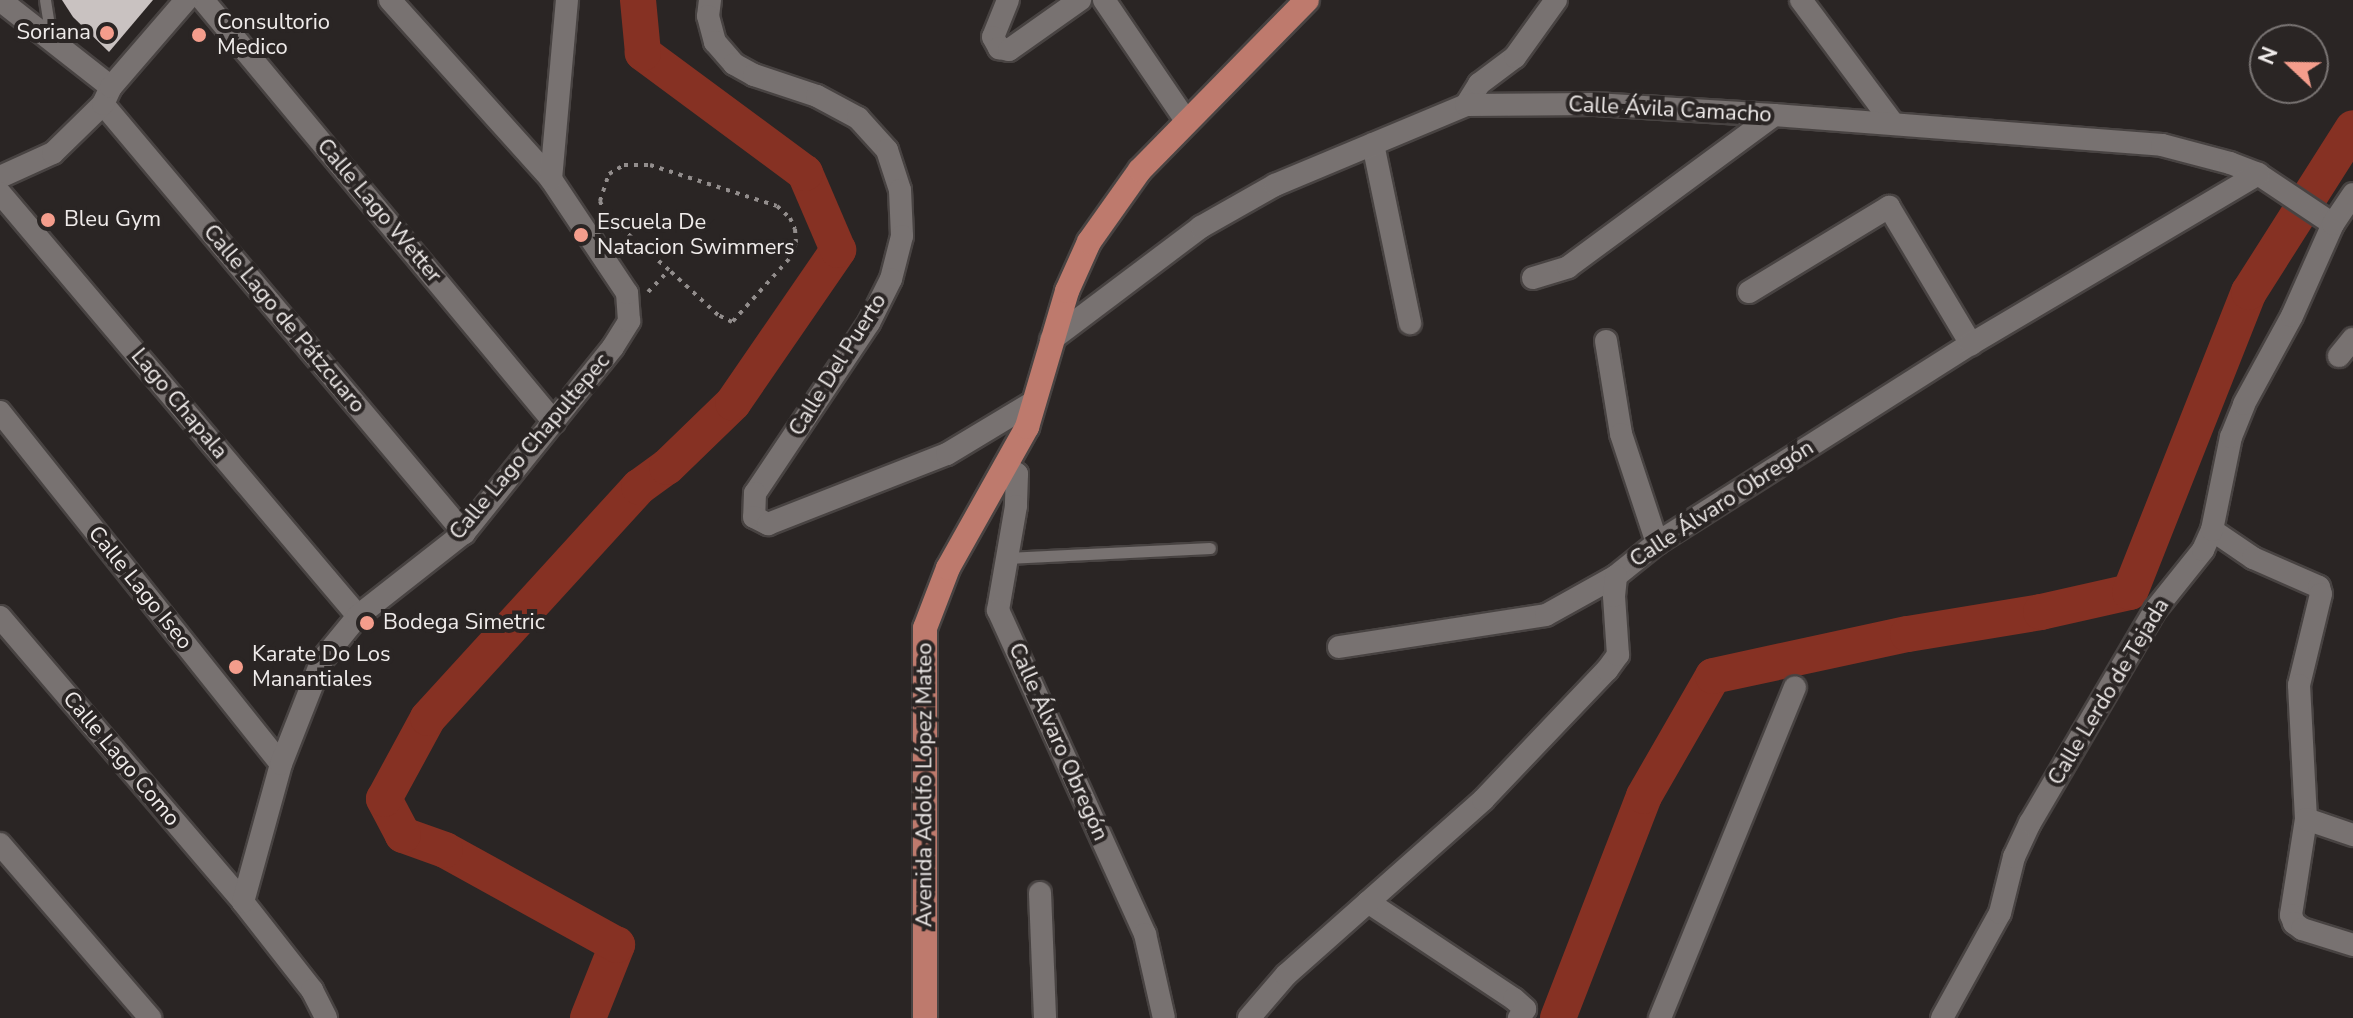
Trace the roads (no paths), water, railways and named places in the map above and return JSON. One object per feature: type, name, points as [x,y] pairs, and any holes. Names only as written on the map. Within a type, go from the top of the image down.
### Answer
[{"type":"main road","name":"Avenida Adolfo López Mateo","points":[[925,1018],[925,628],[948,568],[1027,427],[1067,291],[1089,242],[1140,170],[1307,0]]},
{"type":"street","points":[[0,0],[51,40],[107,95]]},
{"type":"street","points":[[0,177],[53,153],[107,95],[186,0]]},
{"type":"street","name":"Calle Lago Wetter","points":[[203,0],[554,422]]},
{"type":"street","points":[[390,0],[551,179]]},
{"type":"street","points":[[551,179],[567,0]]},
{"type":"street","name":"Calle Del Puerto","points":[[710,0],[708,16],[715,42],[734,64],[754,75],[817,96],[858,118],[887,150],[900,190],[902,236],[891,279],[869,323],[755,493],[754,517],[768,524],[947,454],[1035,401]]},
{"type":"street","points":[[1008,0],[993,37],[999,48],[1009,50],[1080,0]]},
{"type":"street","points":[[1104,0],[1187,122]]},
{"type":"street","points":[[1479,84],[1480,70],[1506,47],[1545,0]]},
{"type":"street","points":[[1466,105],[1479,84],[1515,57],[1556,0]]},
{"type":"street","points":[[1801,0],[1892,122]]},
{"type":"street","name":"Calle Lago de Pátzcuaro","points":[[107,95],[464,533]]},
{"type":"street","name":"Calle Ávila Camacho","points":[[1051,340],[1201,227],[1275,185],[1466,105],[1595,104],[1892,122],[2162,145],[2230,163],[2258,174],[2333,224]]},
{"type":"street","points":[[1533,278],[1568,267],[1774,115]]},
{"type":"street","points":[[1373,144],[1410,323]]},
{"type":"street","name":"Calle Álvaro Obregón","points":[[1249,1018],[1286,975],[1483,800],[1607,670],[1618,655],[1614,596],[1616,576],[1657,543],[1971,344],[2258,174]]},
{"type":"street","name":"Calle Lago Chapultepec","points":[[243,902],[281,764],[322,660],[358,616],[464,533],[613,347],[629,321],[627,293],[551,179]]},
{"type":"street","name":"Lago Chapala","points":[[0,193],[358,616]]},
{"type":"street","name":"Calle Lerdo de Tejada","points":[[1942,1018],[2000,913],[2014,857],[2030,823],[2155,610],[2193,564],[2212,530],[2231,437],[2244,404],[2292,316],[2333,224],[2353,194]]},
{"type":"street","points":[[1749,292],[1889,207],[1971,344]]},
{"type":"street","points":[[1606,341],[1621,434],[1657,543]]},
{"type":"street","name":"Calle Lago Iseo","points":[[0,412],[281,764]]},
{"type":"street","name":"Calle Álvaro Obregón","points":[[1005,465],[1017,474],[998,610],[1145,934],[1164,1018]]},
{"type":"street","points":[[2212,530],[2253,558],[2319,587],[2321,594],[2299,685],[2306,819],[2291,915],[2294,923],[2302,929],[2353,945]]},
{"type":"street","points":[[1339,647],[1546,615],[1616,576]]},
{"type":"street","name":"Calle Lago Como","points":[[0,617],[243,902]]},
{"type":"street","points":[[1660,1018],[1795,687]]},
{"type":"street","points":[[2306,819],[2353,835]]},
{"type":"street","points":[[0,844],[150,1018]]},
{"type":"street","points":[[1040,893],[1045,1018]]},
{"type":"street","points":[[243,902],[312,990],[326,1018]]},
{"type":"street","points":[[1368,902],[1516,1009]]},
{"type":"lane","points":[[45,0],[51,40]]},
{"type":"lane","points":[[1007,558],[1210,548]]},
{"type":"waterway","points":[[588,1018],[617,945],[445,850],[403,835],[384,799],[428,718],[639,487],[667,467],[733,403],[838,250],[805,173],[643,53],[638,0]]},
{"type":"waterway","points":[[1558,1018],[1644,796],[1713,676],[1908,634],[2041,612],[2130,592],[2249,292],[2353,128]]},
{"type":"place","name":"Soriana","points":[[107,33]]},
{"type":"place","name":"Consultorio Medico","points":[[199,35]]},
{"type":"place","name":"Bleu Gym","points":[[48,220]]},
{"type":"place","name":"Escuela De Natacion Swimmers","points":[[581,235]]},
{"type":"place","name":"Bodega Simetric","points":[[367,623]]},
{"type":"place","name":"Karate Do Los Manantiales","points":[[236,667]]}]
